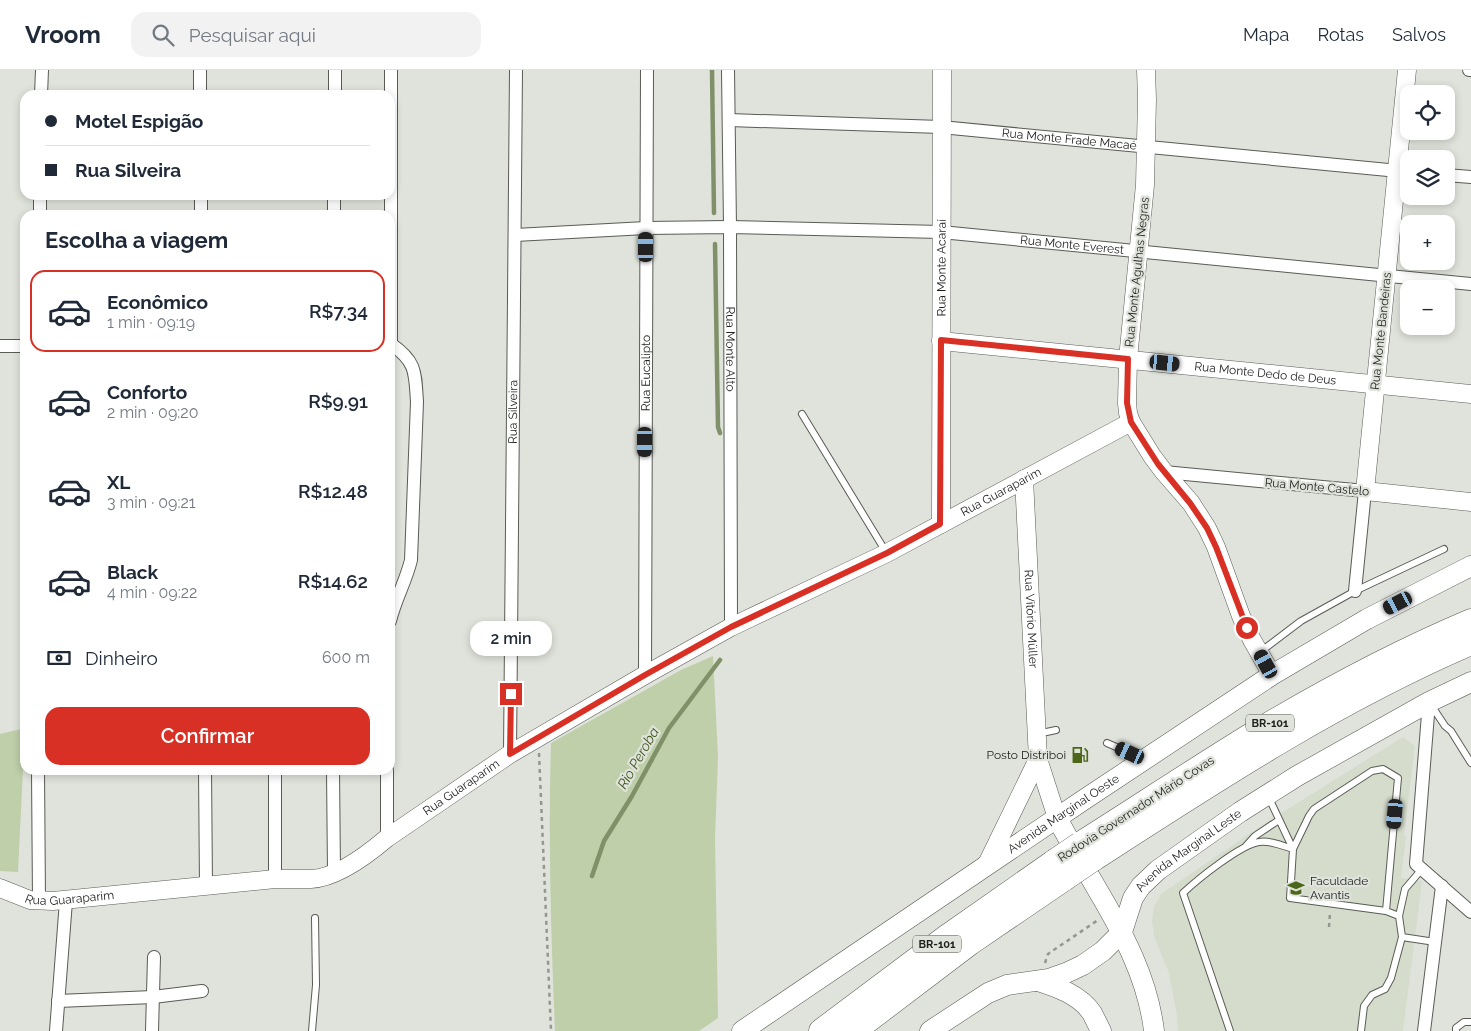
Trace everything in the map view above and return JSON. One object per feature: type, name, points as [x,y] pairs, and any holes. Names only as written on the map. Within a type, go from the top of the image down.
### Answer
[{"type":"highway","name":"Rodovia Governador Mário Covas","points":[[822,1031],[944,938],[1059,870],[1267,725],[1377,665],[1471,621]]},
{"type":"highway","name":"Rodovia Governador Mário Covas","points":[[1086,852],[1214,781],[1304,726],[1404,674],[1471,643]]},
{"type":"highway","name":"Rodovia Governador Mário Covas","points":[[854,1031],[970,943],[1059,870]]},
{"type":"main road","name":"Avenida Marginal Oeste","points":[[742,1031],[1272,675],[1367,619],[1471,566]]},
{"type":"main road","name":"Avenida Marginal Leste","points":[[930,1031],[988,992],[1007,986],[1038,981],[1066,973],[1083,965],[1103,951],[1122,932],[1133,898],[1148,877],[1268,794],[1429,702],[1471,682]]},
{"type":"main road","name":"Rua Vitório Müller","points":[[1057,818],[1122,932],[1144,983],[1152,1014],[1154,1031]]},
{"type":"main road","points":[[1038,981],[1056,987],[1073,996],[1091,1012],[1100,1031]]},
{"type":"street","points":[[41,90],[42,70]]},
{"type":"street","points":[[200,70],[200,90]]},
{"type":"street","points":[[335,70],[335,90]]},
{"type":"street","points":[[391,70],[391,90]]},
{"type":"street","name":"Rua Silveira","points":[[510,754],[516,70]]},
{"type":"street","name":"Rua Eucalipto","points":[[645,675],[647,70]]},
{"type":"street","name":"Rua Monte Alto","points":[[728,70],[731,627]]},
{"type":"street","name":"Rua Monte Acaraí","points":[[940,524],[942,70]]},
{"type":"street","name":"Rua Monte Agulhas Negras","points":[[1146,70],[1145,185],[1128,359],[1127,403],[1131,422],[1143,443],[1207,528],[1216,547],[1241,616],[1272,675]]},
{"type":"street","name":"Rua Monte Bandeiras","points":[[1404,150],[1407,70]]},
{"type":"street","name":"Rua Monte Frade Macaé","points":[[729,120],[942,127],[1400,172]]},
{"type":"street","points":[[1455,176],[1471,177]]},
{"type":"street","name":"Rua Monte Bandeiras","points":[[1355,592],[1387,276],[1400,192]]},
{"type":"street","name":"Rua Monte Everest","points":[[515,234],[646,228],[730,227],[941,232],[1471,284]]},
{"type":"street","name":"Rua Monte Dedo de Deus","points":[[941,340],[1471,394]]},
{"type":"street","points":[[0,346],[20,346]]},
{"type":"street","points":[[395,347],[404,353],[410,361],[416,381],[417,402],[410,560],[407,576],[395,604]]},
{"type":"street","name":"Rua Guaraparim","points":[[0,888],[30,900],[66,901],[275,879],[312,879],[334,873],[364,857],[386,838],[510,754],[645,675],[731,627],[887,553],[1131,422]]},
{"type":"street","name":"Rua Monte Castelo","points":[[1164,472],[1471,502]]},
{"type":"street","name":"Rua Vitório Müller","points":[[1024,480],[1038,759],[1057,818]]},
{"type":"street","points":[[1429,702],[1416,864],[1471,912]]},
{"type":"street","name":"Rua Vitório Müller","points":[[986,866],[1038,759]]},
{"type":"street","points":[[38,775],[39,901]]},
{"type":"street","points":[[205,775],[206,886]]},
{"type":"street","points":[[275,775],[275,879]]},
{"type":"street","points":[[334,775],[334,873]]},
{"type":"street","points":[[386,838],[387,775]]},
{"type":"street","points":[[1424,1031],[1442,886]]},
{"type":"street","points":[[56,1031],[66,901]]},
{"type":"street","points":[[152,1031],[154,957]]},
{"type":"street","points":[[58,1001],[153,997],[202,991]]},
{"type":"lane","points":[[802,414],[887,553]]},
{"type":"lane","points":[[1259,653],[1301,621],[1355,592],[1444,549]]},
{"type":"lane","points":[[1429,702],[1445,726],[1451,731],[1471,763]]},
{"type":"lane","points":[[1037,734],[1056,730]]},
{"type":"lane","points":[[1107,743],[1130,753],[1142,761]]},
{"type":"lane","points":[[1386,911],[1398,778],[1383,769],[1372,771],[1314,810],[1309,816],[1294,849],[1290,898],[1386,911],[1399,916]]},
{"type":"lane","points":[[1268,794],[1294,849]]},
{"type":"lane","points":[[1244,848],[1254,836],[1280,820]]},
{"type":"lane","points":[[1230,1031],[1183,893],[1201,877],[1244,848],[1259,842],[1294,849]]},
{"type":"lane","points":[[1361,1031],[1364,1006],[1372,995],[1385,989],[1391,978],[1402,937],[1399,916],[1404,889],[1422,869]]},
{"type":"lane","points":[[312,1031],[316,985],[315,918]]},
{"type":"lane","points":[[1402,937],[1435,942]]},
{"type":"lane","points":[[1456,1031],[1456,1028],[1464,1022],[1471,1022]]},
{"type":"path","points":[[538,737],[551,1031]]},
{"type":"path","points":[[1038,981],[1048,954],[1110,912]]},
{"type":"path","points":[[1329,926],[1330,912]]},
{"type":"shaded area","name":"Faculdade Avantis","points":[[1403,737],[1415,746],[1401,878],[1422,881],[1403,1031],[1178,1031],[1169,973],[1154,936],[1152,921],[1154,907],[1161,894],[1261,826]]},
{"type":"green space","points":[[713,656],[718,757],[715,838],[718,1018],[699,1031],[555,1031],[550,887],[551,743],[681,670]]},
{"type":"green space","points":[[20,729],[20,775],[23,775],[18,872],[0,871],[0,734]]},
{"type":"waterway","points":[[712,70],[714,213]]},
{"type":"waterway","points":[[715,244],[718,427],[720,433]]},
{"type":"waterway","name":"Rio Peroba","points":[[592,876],[604,841],[632,796],[669,728],[720,660]]},
{"type":"place","name":"Posto Distriboi","points":[[1080,755]]},
{"type":"place","name":"Faculdade Avantis","points":[[1296,888]]},
{"type":"route","points":[[511,694],[510,754],[731,627],[887,553],[940,524],[941,340],[1128,359],[1127,403],[1131,422],[1158,464],[1200,516],[1207,528],[1247,628]]}]
